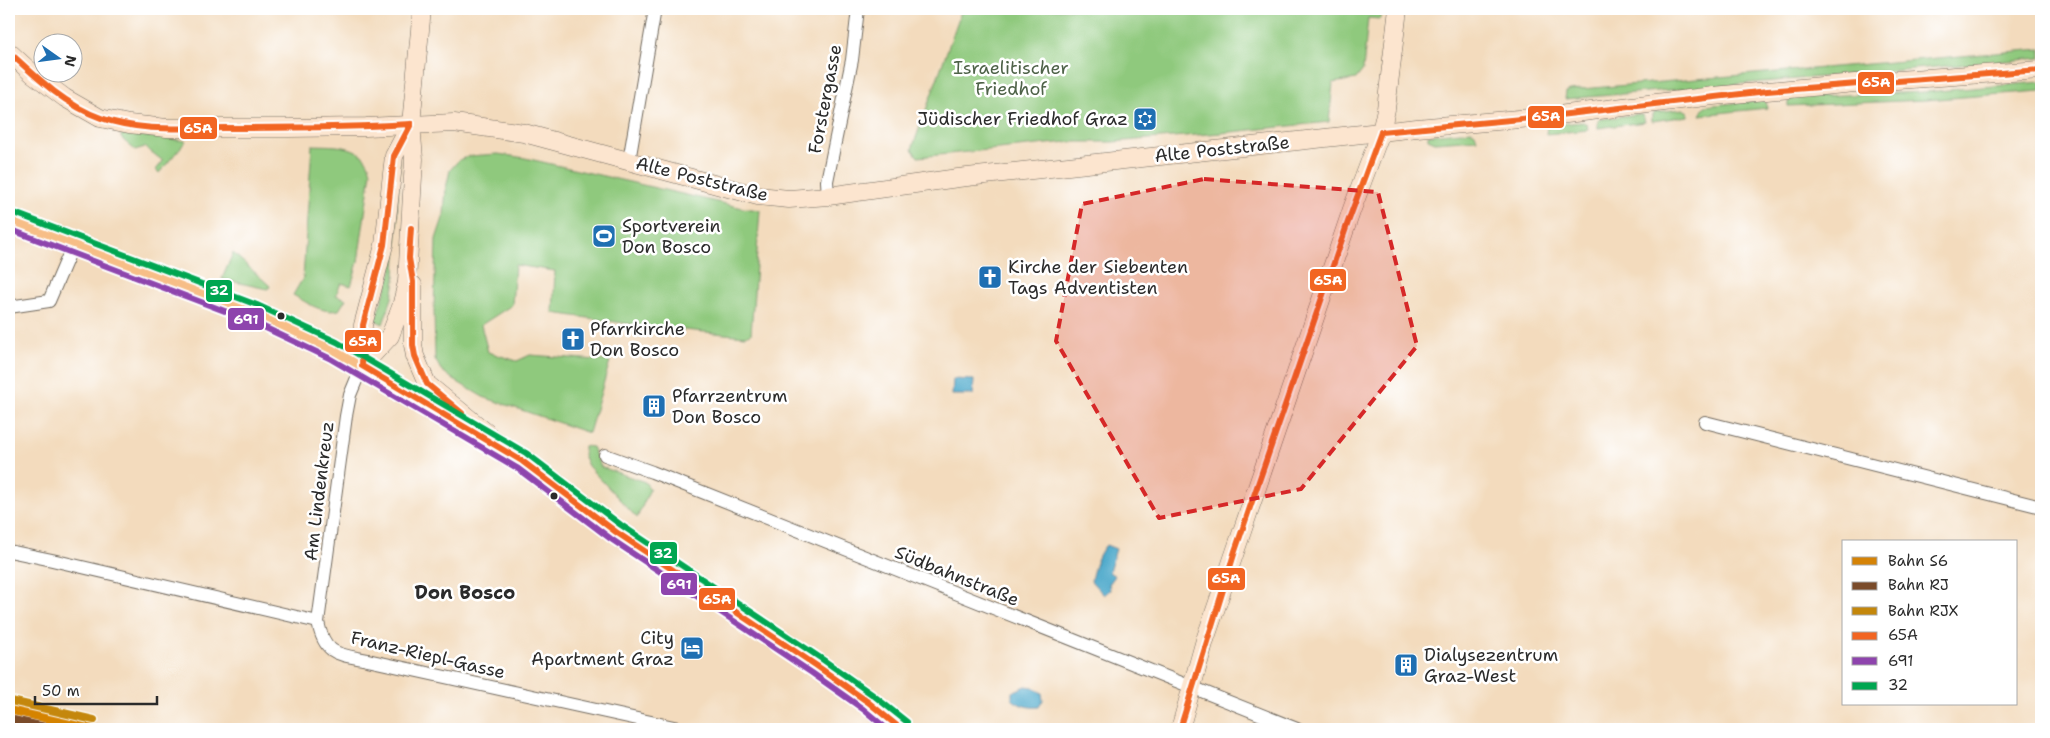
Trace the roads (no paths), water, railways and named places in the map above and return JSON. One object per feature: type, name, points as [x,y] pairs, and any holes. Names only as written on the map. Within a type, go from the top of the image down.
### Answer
[{"type":"main road","points":[[362,366],[390,336],[401,307],[407,282],[414,159],[411,124],[422,9]]},
{"type":"main road","points":[[1180,729],[1191,687],[1235,552],[1352,209],[1381,132],[1386,110],[1398,9]]},
{"type":"main road","name":"Alte Poststraße","points":[[9,52],[33,74],[65,98],[100,118],[129,124],[167,128],[289,128],[454,123],[524,133],[758,196],[789,199],[828,196],[958,178],[1381,132],[1542,117],[1767,91],[2041,70]]},
{"type":"main road","points":[[362,366],[363,325],[384,245],[394,156],[411,124]]},
{"type":"main road","points":[[9,220],[216,297],[272,320],[362,366],[522,461]]},
{"type":"main road","points":[[409,258],[413,282],[413,345],[415,356],[426,384],[522,461],[616,532],[817,666],[868,702],[901,729]]},
{"type":"street","points":[[628,161],[655,9]]},
{"type":"street","name":"Forstergasse","points":[[828,196],[827,181],[852,60],[858,9]]},
{"type":"street","points":[[9,307],[50,301],[73,245]]},
{"type":"street","name":"Am Lindenkreuz","points":[[318,622],[346,416],[350,395],[362,366]]},
{"type":"street","points":[[1705,422],[2041,507]]},
{"type":"street","name":"Südbahnstraße","points":[[605,455],[1297,729]]},
{"type":"street","points":[[9,552],[52,560],[318,622]]},
{"type":"street","name":"Franz-Riepl-Gasse","points":[[318,622],[322,639],[332,651],[683,729]]},
{"type":"water","points":[[953,379],[974,380],[973,395],[952,395]]},
{"type":"water","points":[[1106,545],[1116,549],[1109,572],[1115,576],[1109,584],[1110,590],[1104,595],[1091,581],[1096,562]]},
{"type":"water","points":[[1026,686],[1033,687],[1042,693],[1043,700],[1039,707],[1025,706],[1012,699],[1012,692]]},
{"type":"rail line","name":"RJX","points":[[11,701],[94,720]]},
{"type":"rail line","name":"S6","points":[[9,710],[92,729]]},
{"type":"rail line","name":"RJ","points":[[9,719],[54,729]]},
{"type":"place","name":"Jüdischer Friedhof Graz","points":[[1145,119]]},
{"type":"place","name":"Sportverein Don Bosco","points":[[604,236]]},
{"type":"place","name":"Kirche der Siebenten Tags Adventisten","points":[[990,277]]},
{"type":"place","name":"Pfarrkirche Don Bosco","points":[[573,339]]},
{"type":"place","name":"Pfarrzentrum Don Bosco","points":[[654,406]]},
{"type":"place","name":"City Apartment Graz","points":[[692,648]]},
{"type":"place","name":"Dialysezentrum Graz-West","points":[[1406,665]]},
{"type":"district","name":"Don Bosco","points":[[465,592]]},
{"type":"park label","name":"Israelitischer Friedhof","points":[[1011,78]]}]
